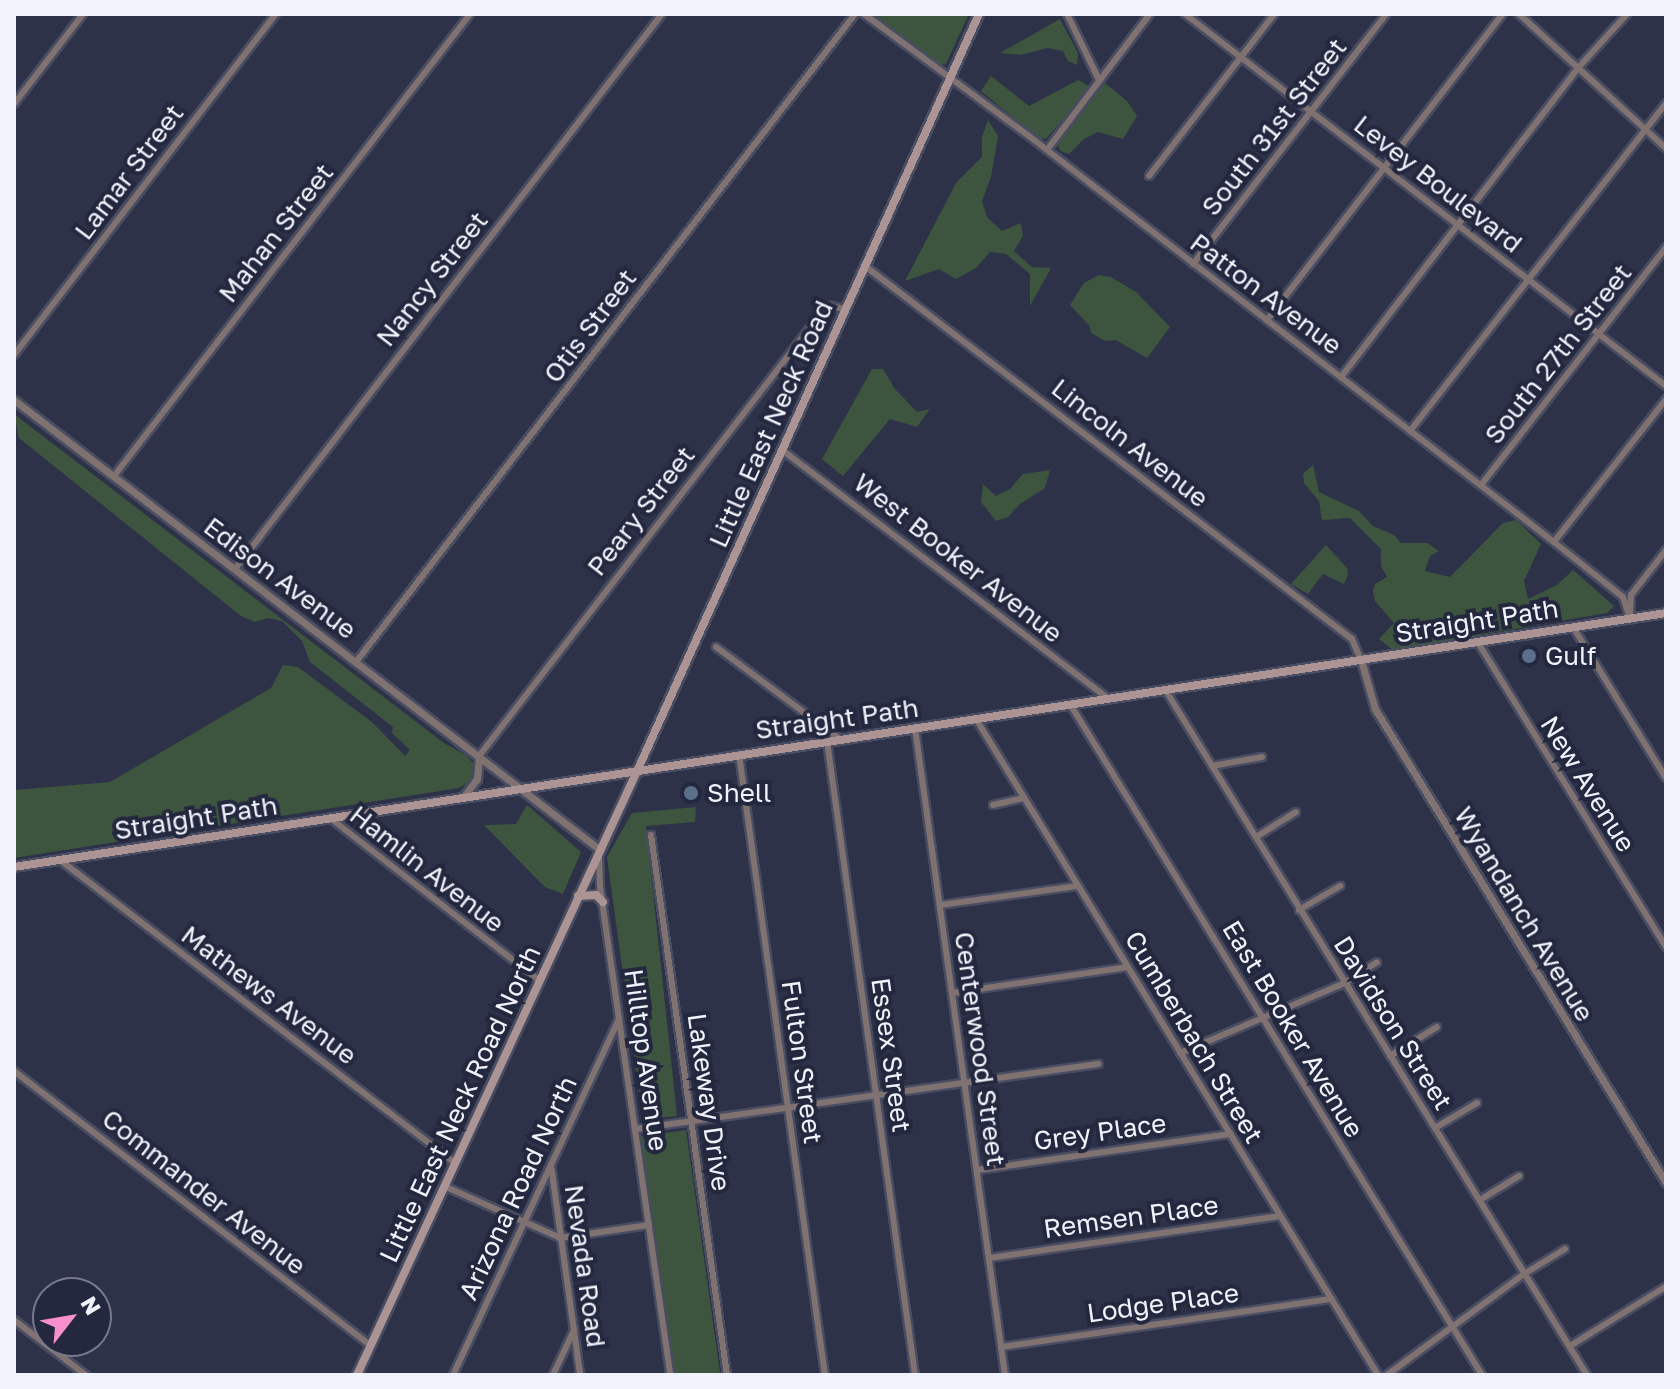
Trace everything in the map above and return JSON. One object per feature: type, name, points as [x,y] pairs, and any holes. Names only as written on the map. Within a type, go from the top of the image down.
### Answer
[{"type":"main road","name":"Little East Neck Road","points":[[599,849],[979,14]]},
{"type":"main road","name":"Straight Path","points":[[14,867],[1666,613]]},
{"type":"main road","name":"Little East Neck Road North","points":[[357,1375],[599,849]]},
{"type":"main road","points":[[578,896],[596,895],[603,902]]},
{"type":"street","points":[[14,104],[83,14]]},
{"type":"street","name":"Lamar Street","points":[[14,355],[276,14]]},
{"type":"street","name":"Mahan Street","points":[[114,476],[470,14]]},
{"type":"street","name":"Nancy Street","points":[[235,569],[662,14]]},
{"type":"street","name":"Otis Street","points":[[356,662],[855,14]]},
{"type":"street","name":"Patton Avenue","points":[[864,14],[1047,150],[1554,542],[1623,597],[1630,618]]},
{"type":"street","points":[[1067,14],[1099,80]]},
{"type":"street","points":[[1047,150],[1150,14]]},
{"type":"street","name":"Levey Boulevard","points":[[1185,14],[1666,386]]},
{"type":"street","points":[[1149,176],[1274,14]]},
{"type":"street","name":"South 31st Street","points":[[1193,264],[1386,14]]},
{"type":"street","points":[[1267,320],[1503,14]]},
{"type":"street","points":[[1519,14],[1666,148]]},
{"type":"street","points":[[1341,377],[1578,68],[1627,14]]},
{"type":"street","points":[[1410,431],[1643,127],[1666,103]]},
{"type":"street","name":"South 27th Street","points":[[1481,485],[1666,247]]},
{"type":"street","name":"Lincoln Avenue","points":[[865,266],[1352,639],[1361,660]]},
{"type":"street","name":"Peary Street","points":[[479,756],[819,316],[831,306],[845,309]]},
{"type":"street","points":[[1554,542],[1666,399]]},
{"type":"street","name":"Edison Avenue","points":[[14,400],[521,788]]},
{"type":"street","name":"West Booker Avenue","points":[[782,450],[1109,699]]},
{"type":"street","points":[[1630,618],[1631,595],[1666,550]]},
{"type":"street","points":[[1573,627],[1666,778]]},
{"type":"street","name":"New Avenue","points":[[1477,641],[1666,947]]},
{"type":"street","points":[[716,647],[841,740]]},
{"type":"street","name":"Wyandanch Avenue","points":[[1361,660],[1375,709],[1666,1183]]},
{"type":"street","name":"Davidson Street","points":[[1166,691],[1587,1375]]},
{"type":"street","name":"East Booker Avenue","points":[[1070,704],[1482,1375]]},
{"type":"street","name":"Cumberbach Street","points":[[976,719],[1378,1375]]},
{"type":"street","name":"Centerwood Street","points":[[915,728],[1005,1375]]},
{"type":"street","name":"Essex Street","points":[[827,741],[915,1375]]},
{"type":"street","name":"Fulton Street","points":[[739,754],[825,1375]]},
{"type":"street","points":[[464,796],[477,779],[479,756]]},
{"type":"street","points":[[1212,766],[1262,757]]},
{"type":"street","points":[[521,788],[599,849]]},
{"type":"street","points":[[993,805],[1024,798]]},
{"type":"street","points":[[1256,837],[1296,812]]},
{"type":"street","name":"Hamlin Avenue","points":[[329,817],[539,980]]},
{"type":"street","name":"Lakeway Drive","points":[[651,835],[727,1375]]},
{"type":"street","name":"Hilltop Avenue","points":[[599,849],[603,902],[670,1375]]},
{"type":"street","name":"Mathews Avenue","points":[[59,860],[454,1162]]},
{"type":"street","points":[[940,905],[1077,886]]},
{"type":"street","points":[[1299,910],[1340,886]]},
{"type":"street","points":[[1180,1053],[1345,983],[1377,962]]},
{"type":"street","points":[[952,993],[1128,967]]},
{"type":"street","name":"Arizona Road North","points":[[453,1375],[620,1018]]},
{"type":"street","points":[[1390,1056],[1437,1027]]},
{"type":"street","points":[[635,1129],[1098,1064]]},
{"type":"street","name":"Commander Avenue","points":[[14,1071],[370,1345]]},
{"type":"street","points":[[1435,1128],[1477,1103]]},
{"type":"street","name":"Grey Place","points":[[977,1170],[1230,1134]]},
{"type":"street","name":"Nevada Road","points":[[551,1163],[580,1375]]},
{"type":"street","points":[[1480,1200],[1519,1176]]},
{"type":"street","points":[[444,1186],[560,1238],[649,1225]]},
{"type":"street","name":"Remsen Place","points":[[989,1258],[1279,1216]]},
{"type":"street","points":[[1387,1375],[1524,1274],[1565,1249]]},
{"type":"street","points":[[1570,1346],[1665,1287]]},
{"type":"street","name":"Lodge Place","points":[[1001,1347],[1332,1299]]},
{"type":"street","points":[[14,1320],[86,1375]]},
{"type":"street","points":[[553,1375],[574,1330]]},
{"type":"green space","points":[[873,14],[969,14],[946,64],[940,65]]},
{"type":"green space","points":[[1060,19],[1078,53],[1077,65],[1068,61],[1063,51],[1048,48],[1020,55],[1000,53]]},
{"type":"green space","points":[[991,76],[1029,106],[1078,80],[1091,87],[1046,139],[1038,138],[981,91]]},
{"type":"green space","points":[[1105,83],[1127,101],[1137,116],[1123,139],[1098,132],[1084,139],[1069,154],[1060,151],[1058,145],[1063,135]]},
{"type":"green space","points":[[988,120],[998,136],[991,177],[982,201],[987,217],[1002,231],[1021,223],[1023,236],[1014,251],[1032,267],[1051,268],[1030,306],[1030,274],[1006,254],[990,252],[976,268],[956,279],[939,269],[905,281],[956,183],[982,157],[982,137]]},
{"type":"green space","points":[[1099,275],[1111,277],[1136,292],[1170,327],[1147,358],[1116,340],[1105,341],[1091,333],[1089,325],[1070,305],[1084,283]]},
{"type":"green space","points":[[872,369],[883,369],[895,389],[917,412],[930,409],[917,427],[890,419],[843,476],[822,459]]},
{"type":"green space","points":[[14,414],[444,743],[466,755],[473,763],[473,780],[459,788],[14,858],[14,790],[110,782],[271,688],[283,665],[298,667],[372,722],[405,756],[410,750],[392,733],[393,727],[310,662],[302,641],[282,621],[268,618],[255,622],[241,616],[19,438]]},
{"type":"green space","points":[[1313,465],[1319,492],[1359,511],[1373,526],[1394,535],[1401,543],[1427,543],[1439,551],[1430,556],[1425,571],[1450,577],[1503,523],[1516,520],[1541,544],[1524,581],[1528,599],[1557,585],[1573,570],[1614,606],[1607,613],[1393,650],[1379,639],[1394,623],[1375,601],[1373,591],[1375,584],[1387,577],[1381,566],[1381,549],[1350,518],[1322,520],[1319,501],[1304,483],[1303,474]]},
{"type":"green space","points":[[1050,470],[1045,488],[1020,504],[1008,517],[996,521],[981,502],[983,484],[996,496],[1010,489],[1023,474]]},
{"type":"green space","points":[[1326,545],[1347,568],[1344,584],[1323,574],[1308,594],[1291,584]]},
{"type":"green space","points":[[527,805],[581,852],[563,894],[545,887],[484,825],[516,824]]},
{"type":"green space","points":[[696,807],[695,822],[646,826],[677,1116],[643,1120],[607,857],[632,813]]},
{"type":"green space","points":[[686,1130],[720,1375],[674,1375],[640,1136]]},
{"type":"place","name":"Gulf","points":[[1529,656]]},
{"type":"place","name":"Shell","points":[[691,793]]}]
